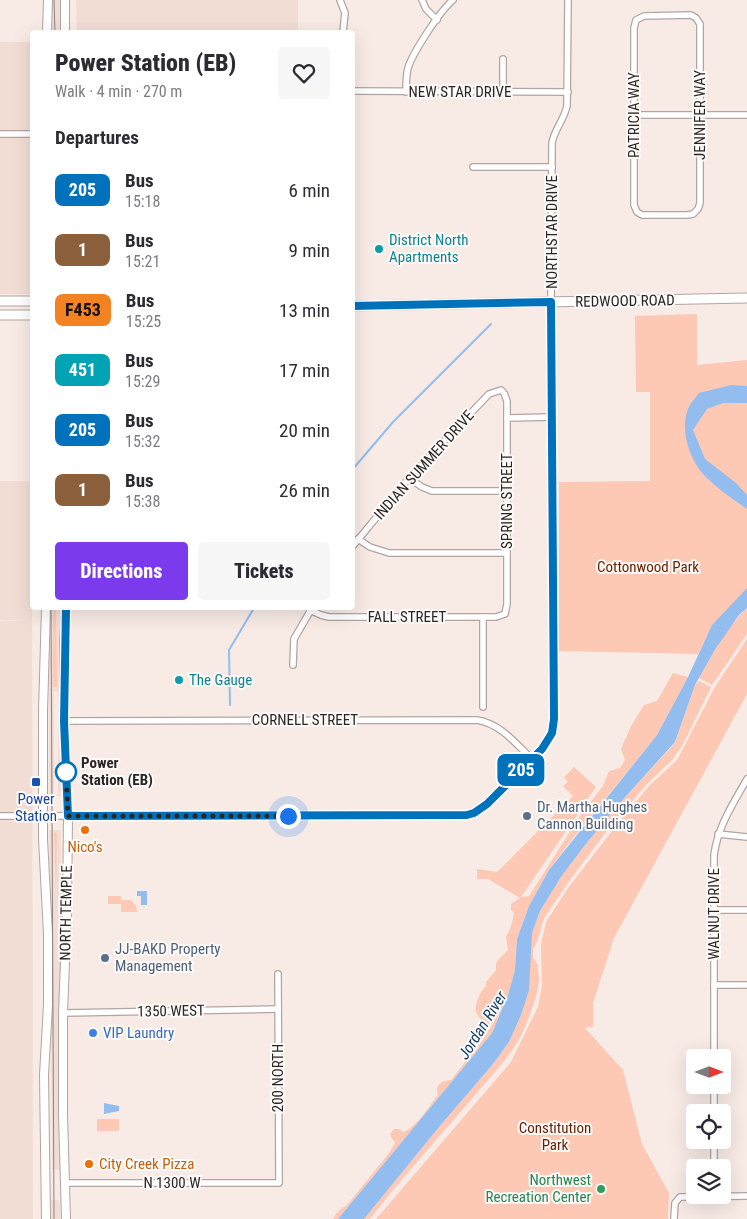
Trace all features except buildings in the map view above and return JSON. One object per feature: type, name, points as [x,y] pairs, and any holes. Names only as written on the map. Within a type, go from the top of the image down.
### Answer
[{"type":"main road","points":[[47,30],[48,0]]},
{"type":"main road","points":[[65,0],[65,30]]},
{"type":"main road","name":"REDWOOD ROAD","points":[[355,306],[747,298]]},
{"type":"main road","points":[[0,301],[30,301]]},
{"type":"main road","points":[[0,315],[30,315]]},
{"type":"main road","name":"NORTH TEMPLE","points":[[46,610],[42,711],[43,816],[48,934],[48,1005],[44,1076],[46,1219]]},
{"type":"main road","name":"NORTH TEMPLE","points":[[66,610],[64,721],[68,816],[63,1013],[63,1114],[66,1219]]},
{"type":"street","points":[[340,0],[345,13],[343,30]]},
{"type":"street","points":[[422,0],[426,9],[437,20]]},
{"type":"street","points":[[406,92],[410,62],[445,8],[453,0]]},
{"type":"street","name":"NORTHSTAR DRIVE","points":[[0,816],[459,816],[474,813],[481,809],[546,744],[553,726],[552,167],[554,136],[565,112],[568,92],[568,0]]},
{"type":"street","name":"JENNIFER WAY","points":[[637,212],[644,215],[687,215],[693,214],[698,209],[700,203],[701,27],[698,20],[690,15],[646,16],[638,18]]},
{"type":"street","name":"PATRICIA WAY","points":[[637,212],[634,203],[634,28],[638,18]]},
{"type":"street","points":[[503,59],[503,92]]},
{"type":"street","name":"NEW STAR DRIVE","points":[[355,91],[568,92]]},
{"type":"street","points":[[634,115],[747,115]]},
{"type":"street","points":[[0,134],[30,134]]},
{"type":"street","points":[[474,167],[552,167]]},
{"type":"street","name":"SPRING STREET","points":[[501,390],[507,401],[507,604],[505,614]]},
{"type":"street","name":"INDIAN SUMMER DRIVE","points":[[355,543],[409,478],[489,394],[501,390]]},
{"type":"street","points":[[507,418],[552,417]]},
{"type":"street","points":[[409,478],[432,491],[507,491]]},
{"type":"street","points":[[358,539],[370,547],[389,553],[507,553]]},
{"type":"street","points":[[293,666],[294,639],[310,610]]},
{"type":"street","name":"FALL STREET","points":[[313,610],[321,615],[329,616],[496,617],[505,614]]},
{"type":"street","points":[[483,617],[483,707]]},
{"type":"street","name":"CORNELL STREET","points":[[64,721],[477,720],[499,728],[532,759]]},
{"type":"street","name":"WALNUT DRIVE","points":[[714,1049],[714,861],[718,834],[727,813],[747,779]]},
{"type":"street","points":[[718,834],[731,837],[747,837]]},
{"type":"street","points":[[714,910],[747,910]]},
{"type":"street","name":"200 NORTH","points":[[278,974],[279,1183]]},
{"type":"street","points":[[714,985],[747,985]]},
{"type":"street","name":"1350 WEST","points":[[63,1013],[278,1009]]},
{"type":"street","name":"N 1300 W","points":[[66,1183],[279,1183]]},
{"type":"street","points":[[674,1219],[674,1206],[677,1199],[686,1196]]},
{"type":"street","points":[[731,1196],[747,1196]]},
{"type":"shaded area","points":[[52,0],[60,0],[61,30],[52,30]]},
{"type":"shaded area","points":[[76,0],[298,0],[298,30],[77,30]]},
{"type":"shaded area","points":[[0,42],[30,42],[30,293],[0,294]]},
{"type":"shaded area","points":[[0,481],[30,481],[30,610],[32,610],[33,1219],[0,1219],[0,621],[24,620],[0,620]]},
{"type":"shaded area","points":[[49,610],[53,610],[53,687],[56,687],[56,610],[60,610],[61,796],[49,796]],"holes":[[[54,691],[58,692],[58,795],[54,795]]]},
{"type":"shaded area","points":[[49,830],[61,830],[60,1170],[52,1169]],"holes":[[[54,833],[57,833],[55,895]]]},
{"type":"shaded area","points":[[51,1200],[57,1200],[60,1204],[60,1219],[51,1219]]},
{"type":"green space","name":"Cottonwood Park","points":[[697,314],[697,365],[747,360],[747,589],[713,624],[698,654],[559,651],[559,482],[650,481],[650,392],[636,392],[635,316]]},
{"type":"green space","points":[[747,608],[747,634],[712,685],[699,678],[727,632]]},
{"type":"green space","points":[[53,610],[56,610],[57,687],[53,687]]},
{"type":"green space","name":"Constitution Park","points":[[747,639],[747,694],[614,938],[593,1003],[593,1027],[585,1028],[623,1070],[642,1144],[669,1193],[668,1219],[376,1219],[511,1062],[538,1007],[542,986],[541,945],[546,922],[568,888],[615,827],[649,786],[677,760],[715,687]]},
{"type":"green space","points":[[673,673],[688,677],[657,735],[549,870],[529,906],[517,939],[515,970],[508,995],[492,1033],[338,1219],[333,1219],[338,1211],[347,1205],[389,1153],[395,1143],[390,1134],[394,1129],[399,1129],[403,1132],[417,1122],[438,1095],[438,1086],[445,1081],[451,1080],[482,1041],[495,1020],[491,1019],[480,1037],[477,1034],[479,1030],[477,1025],[481,1019],[476,1012],[477,1001],[486,986],[486,982],[496,970],[496,963],[508,950],[506,937],[514,913],[511,910],[511,904],[520,898],[488,879],[477,879],[477,869],[497,872],[573,796],[563,786],[568,782],[564,777],[574,767],[596,787],[521,897],[529,896],[582,813],[603,786],[609,771],[620,768],[625,760],[621,749],[631,726],[644,705],[657,701]]},
{"type":"green space","points":[[699,681],[711,687],[682,746],[673,759],[647,784],[609,828],[544,918],[533,950],[533,958],[538,965],[538,990],[525,1027],[514,1047],[501,1065],[370,1219],[364,1219],[493,1064],[509,1042],[521,1015],[532,933],[540,911],[561,877],[585,845],[619,804],[675,743],[695,685]]},
{"type":"green space","points":[[54,833],[57,833],[56,895]]},
{"type":"green space","points":[[108,896],[121,896],[121,904],[108,904]]},
{"type":"green space","points":[[121,900],[131,900],[136,906],[137,912],[121,912]]},
{"type":"green space","points":[[60,909],[64,922],[59,996]]},
{"type":"green space","points":[[97,1119],[119,1119],[119,1131],[97,1131]]},
{"type":"water","points":[[731,385],[747,386],[747,403],[723,403],[707,409],[693,430],[705,459],[736,483],[747,495],[747,509],[716,486],[701,472],[688,446],[686,437],[685,427],[688,409],[699,393]]},
{"type":"water","points":[[747,588],[747,608],[739,615],[716,648],[695,685],[675,742],[585,845],[561,877],[540,911],[532,933],[529,990],[521,1015],[509,1042],[493,1064],[364,1219],[338,1219],[492,1033],[508,995],[515,970],[517,939],[529,906],[549,870],[657,735],[688,677],[712,625]]},
{"type":"water","points":[[137,891],[147,891],[147,905],[141,905],[141,896],[137,896]]},
{"type":"water","points":[[104,1103],[119,1106],[119,1111],[104,1114]]},
{"type":"waterway","points":[[355,466],[393,422],[491,324]]},
{"type":"waterway","points":[[230,705],[229,650],[253,610]]},
{"type":"tram line","points":[[54,0],[55,30]]},
{"type":"tram line","points":[[51,610],[54,1219]]},
{"type":"bus line","name":"205","points":[[66,610],[64,721],[68,816],[467,815],[474,813],[487,804],[542,749],[552,733],[554,719],[551,302],[355,306]]},
{"type":"place","name":"District North Apartments","points":[[379,249]]},
{"type":"place","name":"The Gauge","points":[[179,680]]},
{"type":"place","name":"Power Station (EB)","points":[[66,772]]},
{"type":"place","name":"Power Station","points":[[36,782]]},
{"type":"place","name":"Dr. Martha Hughes Cannon Building","points":[[527,816]]},
{"type":"place","name":"Nico's","points":[[85,830]]},
{"type":"place","name":"JJ-BAKD Property Management","points":[[105,958]]},
{"type":"place","name":"VIP Laundry","points":[[93,1033]]},
{"type":"place","name":"City Creek Pizza","points":[[89,1164]]},
{"type":"place","name":"Northwest Recreation Center","points":[[601,1189]]},
{"type":"route","points":[[66,772],[68,816],[288,816]]},
{"type":"water label","name":"Jordan River","points":[[482,1025]]}]
